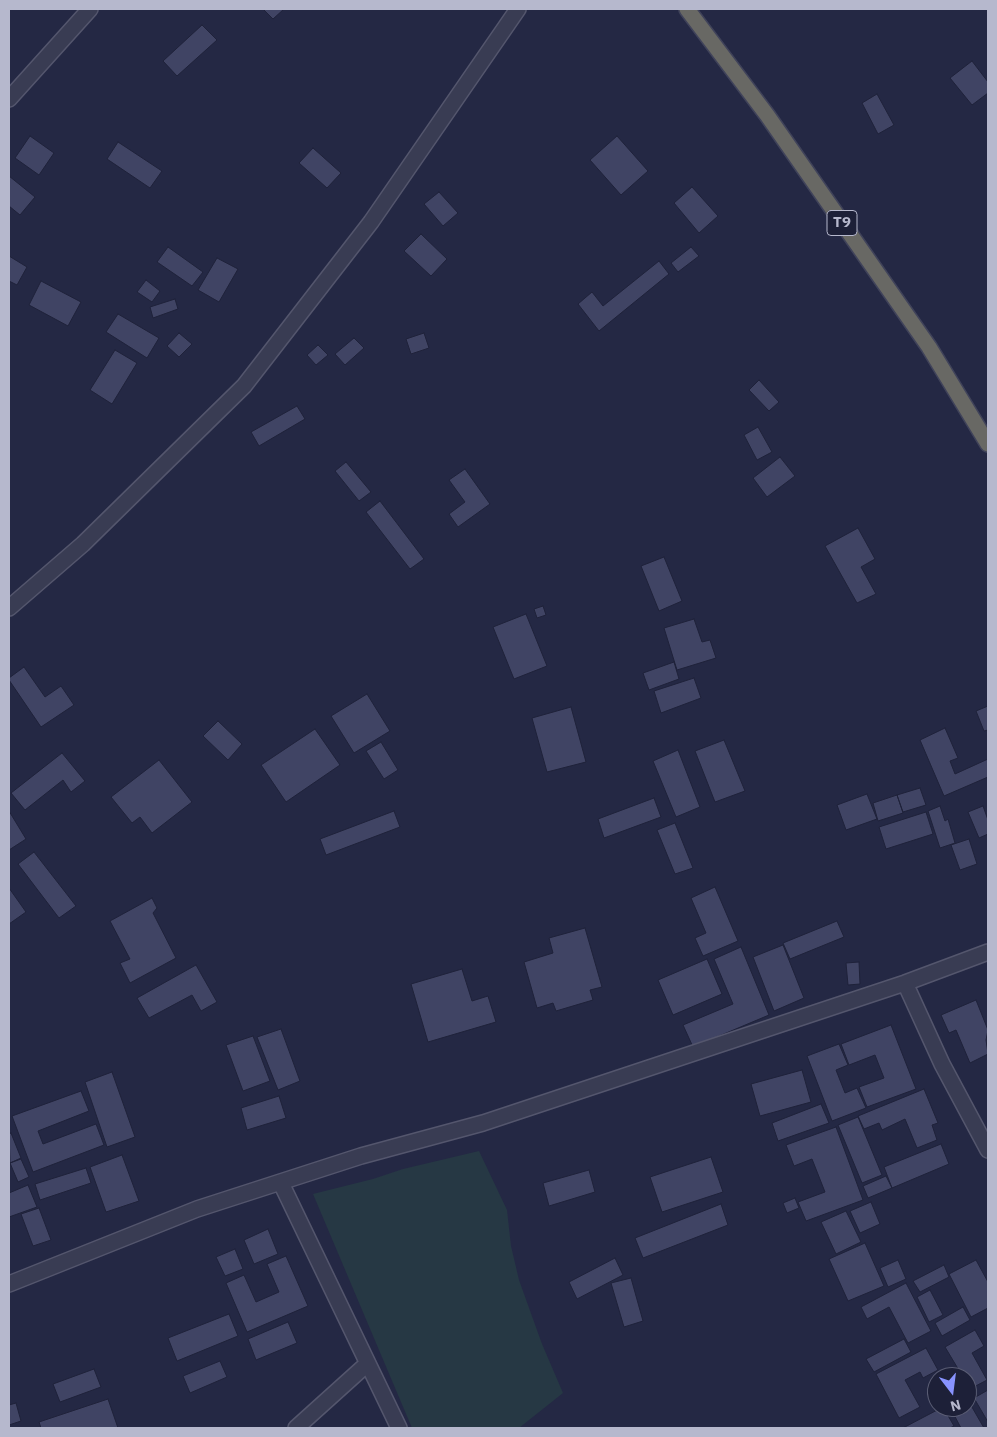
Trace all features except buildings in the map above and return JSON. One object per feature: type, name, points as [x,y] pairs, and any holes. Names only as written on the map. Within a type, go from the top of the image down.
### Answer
[{"type":"highway","name":"T9","points":[[687,9],[767,115],[929,347],[988,444]]},
{"type":"street","points":[[9,99],[90,9]]},
{"type":"street","points":[[9,608],[84,544],[244,386],[371,222],[518,9]]},
{"type":"street","points":[[9,1284],[197,1209],[361,1156],[483,1123],[905,983],[988,952]]},
{"type":"street","points":[[905,983],[942,1064],[988,1150]]},
{"type":"street","points":[[281,1183],[399,1428]]},
{"type":"street","points":[[296,1428],[367,1364]]},
{"type":"shaded area","points":[[479,1151],[507,1210],[511,1246],[519,1280],[542,1344],[563,1393],[519,1428],[412,1428],[313,1194],[373,1179],[403,1169]]}]
